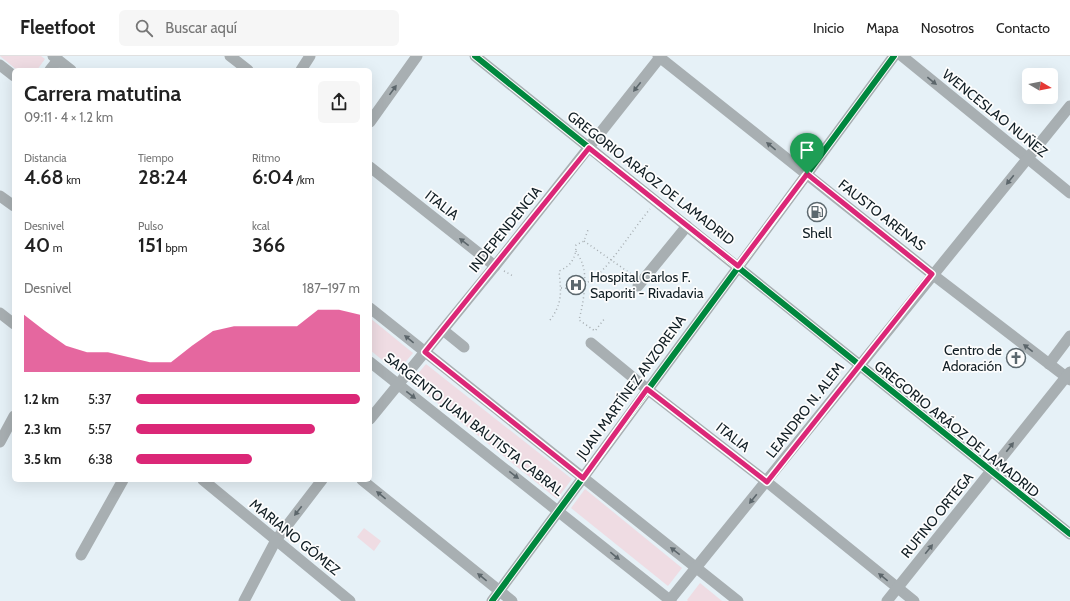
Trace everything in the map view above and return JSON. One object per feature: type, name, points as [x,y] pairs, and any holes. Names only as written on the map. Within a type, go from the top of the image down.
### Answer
[{"type":"street","points":[[230,56],[245,68]]},
{"type":"street","points":[[303,68],[310,56]]},
{"type":"street","points":[[372,119],[417,56]]},
{"type":"street","name":"GREGORIO ARÁOZ DE LAMADRID","points":[[474,56],[738,266],[1070,534]]},
{"type":"street","name":"INDEPENDENCIA","points":[[372,416],[495,266],[660,56]]},
{"type":"street","name":"FAUSTO ARENAS","points":[[660,56],[932,274],[1049,364],[1069,376]]},
{"type":"street","name":"JUAN MARTÍNEZ ANZORENA","points":[[492,601],[894,56]]},
{"type":"street","name":"WENCESLAO NUÑEZ","points":[[902,56],[1070,193]]},
{"type":"street","points":[[51,68],[56,58],[68,68]]},
{"type":"street","points":[[0,65],[12,74]]},
{"type":"street","name":"LEANDRO N. ALEM","points":[[670,601],[767,482],[932,274],[1070,106]]},
{"type":"street","name":"ITALIA","points":[[372,169],[495,266]]},
{"type":"street","points":[[0,196],[12,205]]},
{"type":"street","points":[[640,284],[688,226]]},
{"type":"street","name":"SARGENTO JUAN BAUTISTA CABRAL","points":[[372,310],[738,601]]},
{"type":"street","points":[[0,313],[12,322]]},
{"type":"street","points":[[443,330],[464,346]]},
{"type":"street","points":[[1049,364],[1070,336]]},
{"type":"street","name":"ITALIA","points":[[590,342],[914,601]]},
{"type":"street","name":"SARGENTO JUAN BAUTISTA CABRAL","points":[[372,364],[559,511],[670,601]]},
{"type":"street","name":"RUFINO ORTEGA","points":[[887,601],[1069,376]]},
{"type":"street","points":[[0,442],[12,420]]},
{"type":"street","points":[[82,555],[122,482]]},
{"type":"street","name":"MARIANO GÓMEZ","points":[[207,482],[350,601]]},
{"type":"street","points":[[244,601],[276,540],[320,482]]},
{"type":"street","points":[[364,482],[512,601]]},
{"type":"path","points":[[561,288],[578,288],[602,272],[656,201]]},
{"type":"path","points":[[550,320],[559,306],[561,288],[559,271],[570,264],[574,259],[576,245],[584,241],[588,230]]},
{"type":"path","points":[[584,241],[640,284]]},
{"type":"path","points":[[576,251],[583,264],[584,284],[583,308],[579,320],[595,331],[605,318]]},
{"type":"shaded area","points":[[0,56],[41,56],[45,59],[38,68],[15,68]]},
{"type":"shaded area","points":[[372,320],[413,353],[397,372],[372,352]]},
{"type":"shaded area","points":[[426,364],[572,479],[557,499],[411,382]]},
{"type":"shaded area","points":[[585,489],[682,568],[668,586],[571,508]]},
{"type":"shaded area","points":[[364,528],[381,541],[374,551],[357,537]]},
{"type":"shaded area","points":[[700,583],[722,601],[688,601],[687,600]]},
{"type":"cycle path","points":[[475,56],[1070,534]]},
{"type":"cycle path","points":[[492,601],[894,56]]},
{"type":"place","name":"Shell","points":[[817,212]]},
{"type":"place","name":"Hospital Carlos F. Saporiti - Rivadavia","points":[[576,285]]},
{"type":"place","name":"Centro de Adoración","points":[[1016,358]]},
{"type":"route","points":[[589,148],[738,266],[807,174],[932,274],[767,482],[647,389],[583,478],[425,352],[589,148]]}]
